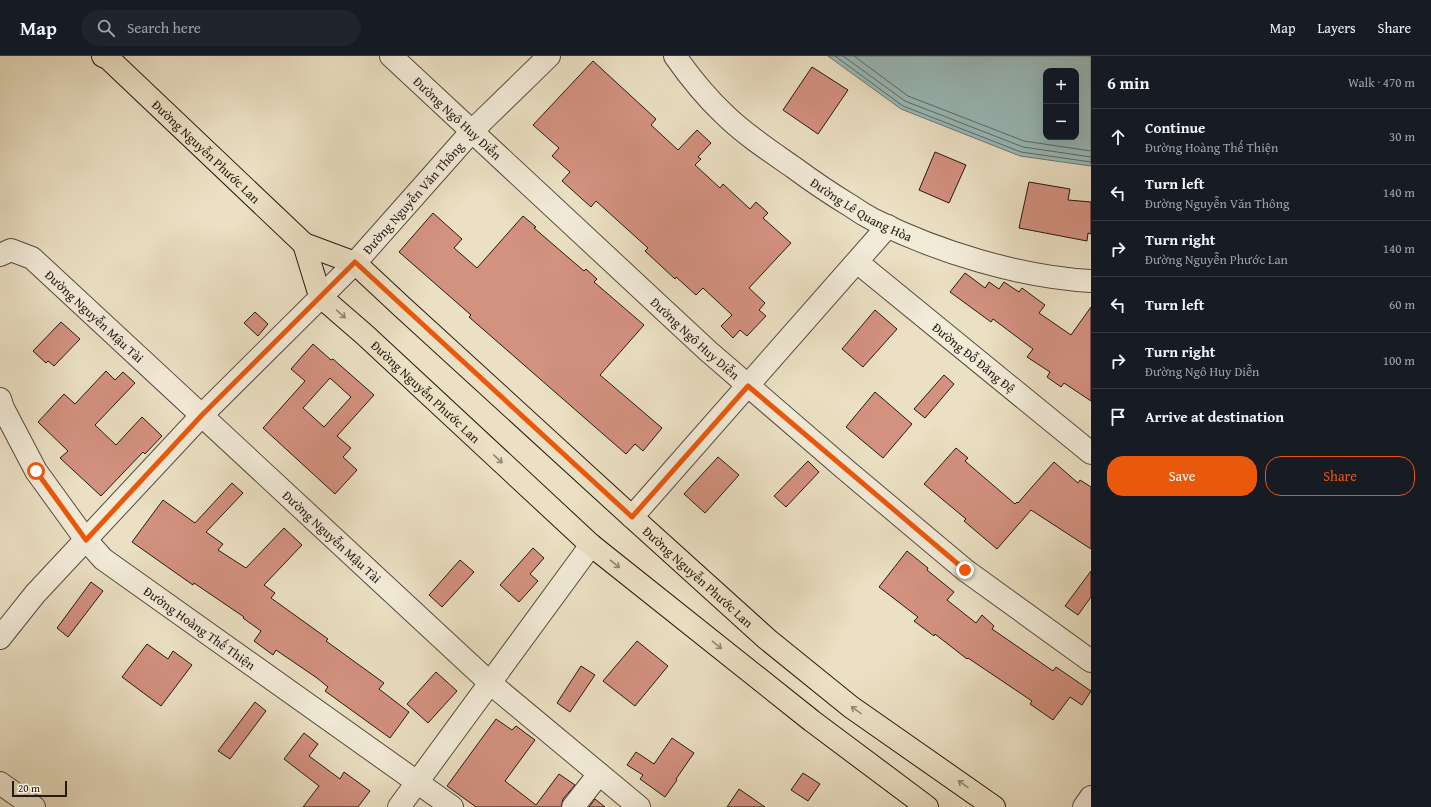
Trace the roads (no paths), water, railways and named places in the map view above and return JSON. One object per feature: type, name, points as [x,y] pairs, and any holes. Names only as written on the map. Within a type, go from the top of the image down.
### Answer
[{"type":"main road","name":"Đường Nguyễn Phước Lan","points":[[106,57],[304,244],[355,262],[767,639],[851,707],[994,807]]},
{"type":"main road","name":"Đường Nguyễn Phước Lan","points":[[304,244],[320,296],[365,335],[591,545],[812,721],[927,807]]},
{"type":"street","name":"Đường Ngô Huy Diễn","points":[[391,56],[708,351],[748,386],[965,570],[1091,662]]},
{"type":"street","name":"Đường Nguyễn Văn Thông","points":[[0,638],[35,594],[202,415],[355,262],[472,131],[549,56]]},
{"type":"street","name":"Đường Lê Quang Hòa","points":[[675,56],[724,114],[744,131],[781,159],[839,199],[873,220],[914,238],[965,256],[1020,270],[1070,280],[1091,281]]},
{"type":"street","points":[[632,517],[888,226]]},
{"type":"street","name":"Đường Nguyễn Mậu Tài","points":[[0,255],[11,250],[32,258],[490,683],[639,807]]},
{"type":"street","name":"Đường Đỗ Đăng Đệ","points":[[857,262],[1091,454]]},
{"type":"street","name":"Đường Hoàng Thế Thiện","points":[[0,399],[3,408],[36,471],[86,540],[103,559],[452,807]]},
{"type":"street","points":[[399,807],[591,545]]},
{"type":"street","points":[[572,807],[599,774]]},
{"type":"street","points":[[0,783],[34,807]]},
{"type":"street","points":[[1084,807],[1091,797]]},
{"type":"water","points":[[828,56],[1091,56],[1091,166],[1020,156],[901,109]]}]
